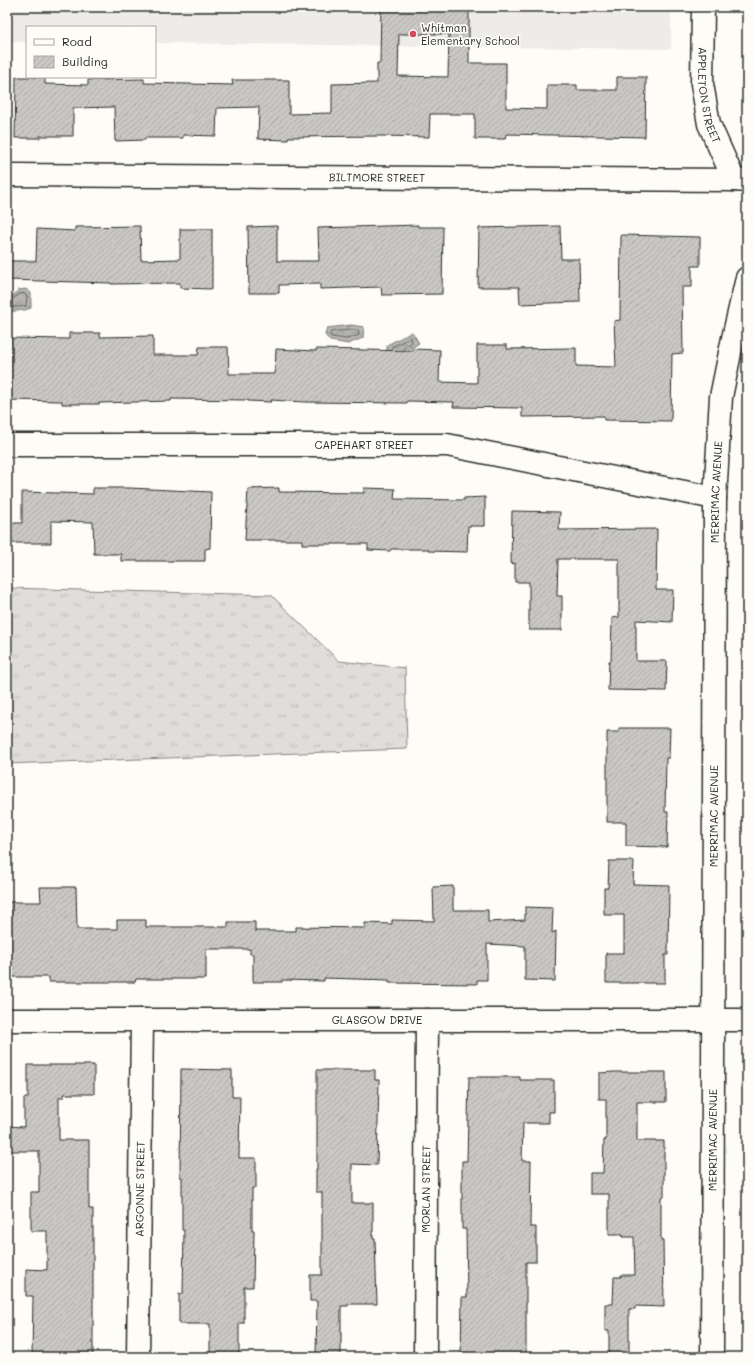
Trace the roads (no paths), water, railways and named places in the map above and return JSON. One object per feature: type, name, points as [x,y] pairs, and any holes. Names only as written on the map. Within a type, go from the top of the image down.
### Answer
[{"type":"street","name":"APPLETON STREET","points":[[703,7],[702,84],[709,124],[741,180]]},
{"type":"street","name":"BILTMORE STREET","points":[[7,175],[741,180]]},
{"type":"street","name":"MERRIMAC AVENUE","points":[[712,1357],[715,498],[721,397],[747,278]]},
{"type":"street","name":"CAPEHART STREET","points":[[7,445],[447,445],[715,498]]},
{"type":"street","name":"GLASGOW DRIVE","points":[[7,1020],[747,1020]]},
{"type":"street","name":"ARGONNE STREET","points":[[138,1357],[142,1020]]},
{"type":"street","name":"MORLAN STREET","points":[[425,1357],[427,1020]]},
{"type":"water","points":[[26,289],[31,293],[31,308],[7,312],[7,297],[13,295],[18,290]]},
{"type":"water","points":[[351,325],[364,327],[363,338],[348,344],[330,341],[325,335],[327,328]]},
{"type":"water","points":[[412,332],[419,343],[387,363],[387,345]]},
{"type":"place","name":"Whitman Elementary School","points":[[413,34]]}]
